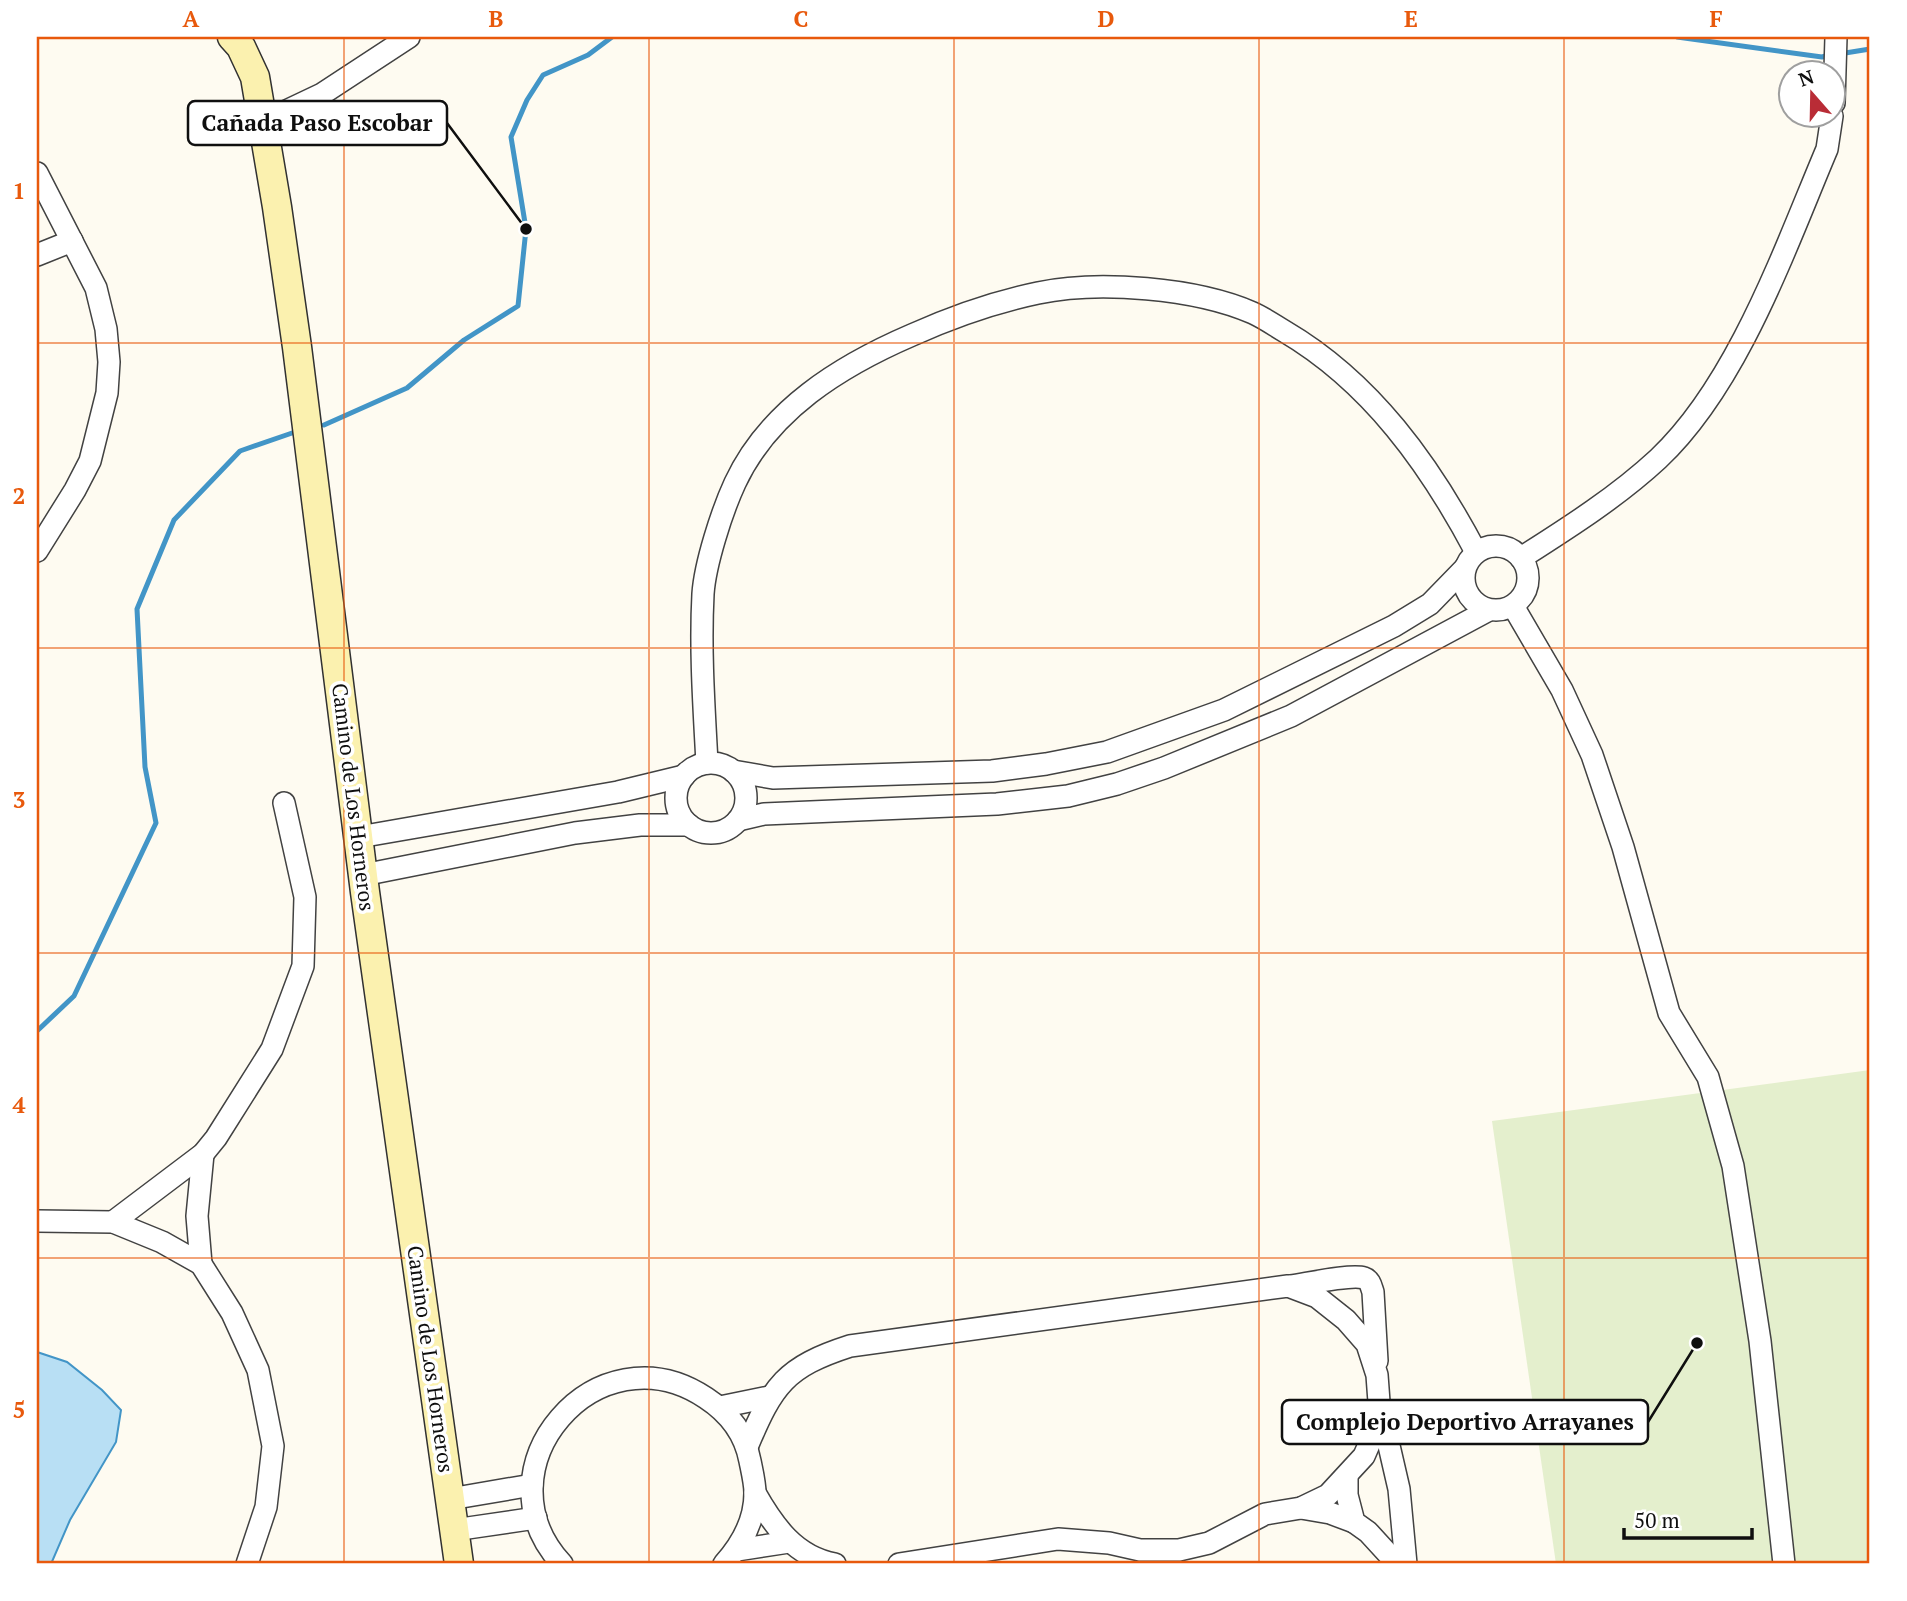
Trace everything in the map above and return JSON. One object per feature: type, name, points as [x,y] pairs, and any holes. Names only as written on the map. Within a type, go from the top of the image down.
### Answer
[{"type":"street","name":"Camino de Los Horneros","points":[[232,37],[241,47],[256,78],[297,347],[363,875],[459,1564]]},
{"type":"street","points":[[263,122],[322,94],[409,37]]},
{"type":"street","points":[[1835,60],[1836,37]]},
{"type":"street","points":[[1521,558],[1601,504],[1659,458],[1698,413],[1744,339],[1827,149],[1830,130]]},
{"type":"street","points":[[37,173],[96,288],[106,329],[109,362],[107,393],[90,461],[37,551]]},
{"type":"street","points":[[37,255],[72,240]]},
{"type":"street","points":[[359,837],[618,792],[684,776],[698,765],[707,763],[773,778],[992,771],[1107,752],[1224,710],[1394,626],[1430,604],[1471,560],[1495,546],[1505,547],[1521,558],[1527,568],[1526,589],[1521,599],[1513,606],[1489,610],[1481,607],[1468,595],[1464,586],[1471,560],[1450,503],[1418,457],[1381,410],[1337,368],[1301,341],[1253,313],[1205,298],[1152,289],[1102,288],[1040,292],[981,308],[879,349],[838,373],[793,406],[757,443],[735,483],[719,524],[703,591],[707,763]]},
{"type":"street","points":[[1513,606],[1562,690],[1592,755],[1623,847],[1669,1013],[1708,1077],[1730,1153],[1760,1341],[1784,1564]]},
{"type":"street","points":[[684,776],[676,793],[682,819],[696,830],[714,833],[723,831],[738,820],[771,813],[997,804],[1068,796],[1117,784],[1291,716],[1489,610]]},
{"type":"street","points":[[1224,710],[1237,739]]},
{"type":"street","points":[[733,771],[746,794],[746,804],[738,820]]},
{"type":"street","points":[[992,771],[997,804]]},
{"type":"street","points":[[113,1222],[202,1154],[216,1138],[272,1049],[303,966],[305,897],[284,803]]},
{"type":"street","points":[[363,875],[575,833],[640,825],[689,825]]},
{"type":"street","points":[[202,1154],[197,1216],[201,1264],[232,1313],[258,1370],[273,1446],[267,1507],[247,1564]]},
{"type":"street","points":[[37,1221],[113,1222],[162,1242],[201,1264]]},
{"type":"street","points":[[747,1447],[769,1397],[791,1373],[821,1355],[850,1346],[1363,1278],[1369,1282],[1373,1292],[1379,1402],[1399,1489],[1406,1564]]},
{"type":"street","points":[[1289,1286],[1317,1297],[1346,1320],[1367,1344],[1377,1375]]},
{"type":"street","points":[[562,1564],[545,1541],[536,1518],[532,1485],[540,1449],[558,1418],[585,1394],[619,1380],[655,1378],[690,1387],[720,1407],[736,1426],[747,1447],[755,1493],[750,1522],[731,1557]]},
{"type":"street","points":[[720,1407],[769,1397]]},
{"type":"street","points":[[899,1564],[1058,1539],[1109,1543],[1140,1550],[1179,1550],[1209,1543],[1265,1514],[1301,1508],[1328,1495],[1347,1478],[1364,1457],[1374,1433],[1379,1402]]},
{"type":"street","points":[[1347,1478],[1347,1495],[1354,1522]]},
{"type":"street","points":[[450,1499],[532,1485]]},
{"type":"street","points":[[755,1493],[772,1522],[789,1542],[822,1562],[835,1564]]},
{"type":"street","points":[[1301,1508],[1330,1513],[1354,1522],[1368,1532],[1391,1556],[1394,1564]]},
{"type":"street","points":[[454,1530],[536,1518]]},
{"type":"street","points":[[731,1557],[789,1542]]},
{"type":"green space","points":[[1870,1070],[1870,1564],[1556,1564],[1492,1121]]},
{"type":"water","points":[[37,1352],[67,1362],[102,1390],[121,1410],[116,1442],[70,1520],[51,1564],[37,1564]]},
{"type":"waterway","points":[[324,425],[407,388],[464,340],[518,306],[526,229],[511,137],[527,100],[543,75],[588,55],[612,37]]},
{"type":"waterway","points":[[1677,37],[1822,57],[1829,55]]},
{"type":"waterway","points":[[1839,54],[1870,49]]},
{"type":"waterway","points":[[37,1031],[74,996],[156,823],[145,767],[137,609],[174,520],[240,451],[295,432]]},
{"type":"place","name":"Cañada Paso Escobar","points":[[526,229]]},
{"type":"place","name":"Complejo Deportivo Arrayanes","points":[[1697,1343]]}]
